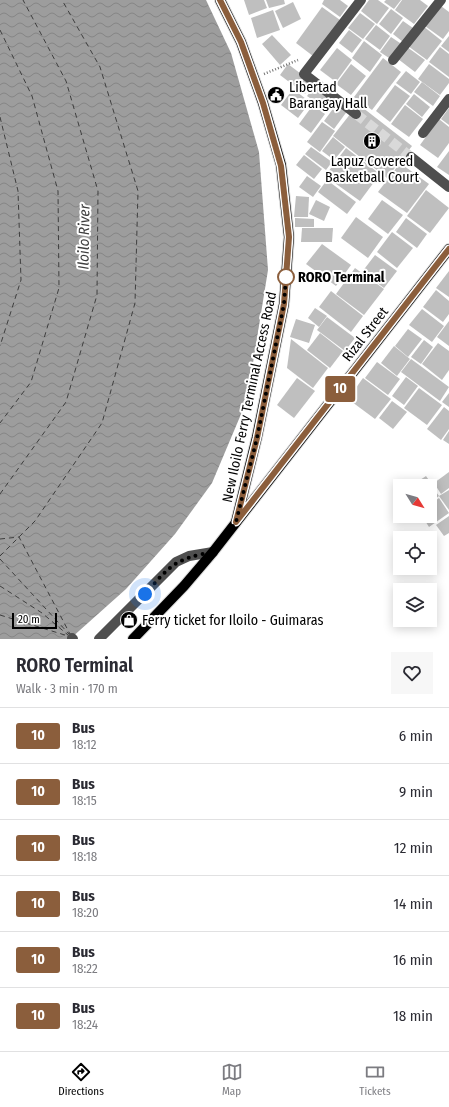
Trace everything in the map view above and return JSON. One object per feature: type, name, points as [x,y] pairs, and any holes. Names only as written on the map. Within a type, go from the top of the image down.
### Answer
[{"type":"main road","name":"New Iloilo Ferry Terminal Access Road","points":[[220,0],[241,42],[281,166],[289,237],[284,304],[257,438],[236,522]]},
{"type":"main road","name":"Rizal Street","points":[[133,639],[184,586],[213,552],[449,249]]},
{"type":"street","points":[[356,114],[304,74],[361,0]]},
{"type":"street","points":[[393,60],[441,0]]},
{"type":"street","points":[[423,134],[449,98]]},
{"type":"street","points":[[411,157],[449,187]]},
{"type":"street","points":[[99,639],[176,562],[188,556],[213,552]]},
{"type":"path","points":[[254,79],[300,59],[310,67]]},
{"type":"water","name":"Iloilo River","points":[[0,0],[206,0],[231,53],[259,152],[268,270],[247,400],[212,483],[175,534],[126,589],[70,639],[0,639]]},
{"type":"building","points":[[244,0],[264,0],[267,8],[249,15]]},
{"type":"building","points":[[266,0],[284,0],[285,4],[269,8]]},
{"type":"building","points":[[324,0],[340,0],[348,6],[340,17],[322,4]]},
{"type":"building","points":[[369,0],[378,0],[389,8],[377,24],[361,11]]},
{"type":"building","points":[[386,0],[401,0],[394,9],[384,2]]},
{"type":"building","points":[[402,0],[420,0],[428,6],[414,24],[395,10]]},
{"type":"building","points":[[293,2],[301,19],[283,28],[275,11]]},
{"type":"building","points":[[441,6],[449,12],[449,31],[443,39],[425,26]]},
{"type":"building","points":[[322,7],[340,20],[313,56],[296,43]]},
{"type":"building","points":[[391,9],[403,18],[391,34],[379,24]]},
{"type":"building","points":[[273,10],[280,30],[257,38],[251,18]]},
{"type":"building","points":[[360,13],[375,24],[363,39],[348,28]]},
{"type":"building","points":[[403,21],[413,28],[403,42],[393,34]]},
{"type":"building","points":[[376,25],[390,36],[380,50],[365,39]]},
{"type":"building","points":[[423,26],[442,41],[427,60],[408,46]]},
{"type":"building","points":[[349,30],[362,40],[352,53],[339,43]]},
{"type":"building","points":[[272,35],[291,55],[280,65],[262,44]]},
{"type":"building","points":[[449,36],[449,52],[441,46]]},
{"type":"building","points":[[391,37],[403,45],[392,60],[380,52]]},
{"type":"building","points":[[364,41],[382,55],[370,72],[352,58]]},
{"type":"building","points":[[407,47],[425,60],[415,72],[398,59]]},
{"type":"building","points":[[440,47],[449,54],[449,77],[429,62]]},
{"type":"building","points":[[337,48],[352,60],[336,82],[320,70]]},
{"type":"building","points":[[383,58],[401,72],[372,110],[354,97]]},
{"type":"building","points":[[288,64],[313,83],[305,94],[280,75]]},
{"type":"building","points":[[351,64],[366,76],[351,95],[336,84]]},
{"type":"building","points":[[429,64],[449,79],[449,83],[440,95],[418,79]]},
{"type":"building","points":[[406,71],[420,82],[411,94],[396,83]]},
{"type":"building","points":[[422,82],[440,96],[433,106],[414,92]]},
{"type":"building","points":[[315,85],[336,100],[328,111],[307,96]]},
{"type":"building","points":[[395,85],[410,96],[390,122],[376,111]]},
{"type":"building","points":[[293,89],[310,102],[298,118],[281,105]]},
{"type":"building","points":[[414,94],[430,107],[422,117],[406,104]]},
{"type":"building","points":[[338,102],[348,110],[334,129],[324,121]]},
{"type":"building","name":"Lapuz Covered Basketball Court","points":[[358,104],[412,146],[387,178],[333,136]]},
{"type":"building","points":[[313,105],[325,114],[311,133],[299,124]]},
{"type":"building","points":[[405,105],[423,119],[409,137],[391,124]]},
{"type":"building","points":[[449,108],[449,125],[441,119]]},
{"type":"building","points":[[439,119],[449,127],[449,143],[438,158],[420,145]]},
{"type":"building","points":[[322,122],[335,131],[320,152],[307,142]]},
{"type":"building","points":[[333,137],[345,147],[334,160],[322,151]]},
{"type":"building","points":[[311,147],[332,162],[326,170],[305,154]]},
{"type":"building","points":[[346,148],[380,174],[360,201],[325,176]]},
{"type":"building","points":[[449,151],[449,175],[437,167]]},
{"type":"building","points":[[304,155],[322,169],[314,179],[296,165]]},
{"type":"building","points":[[400,163],[429,184],[407,213],[378,192]]},
{"type":"building","points":[[307,176],[321,186],[313,197],[299,187]]},
{"type":"building","points":[[327,180],[356,202],[347,214],[318,192]]},
{"type":"building","points":[[426,190],[449,208],[430,233],[407,216]]},
{"type":"building","points":[[296,196],[309,197],[308,217],[294,217]]},
{"type":"building","points":[[316,200],[330,207],[324,221],[309,214]]},
{"type":"building","points":[[382,200],[403,215],[388,234],[368,219]]},
{"type":"building","points":[[356,217],[383,237],[368,258],[341,238]]},
{"type":"building","points":[[295,218],[314,219],[314,227],[295,227]]},
{"type":"building","points":[[406,218],[427,234],[417,248],[396,232]]},
{"type":"building","points":[[302,228],[333,228],[332,242],[301,242]]},
{"type":"building","points":[[392,232],[413,248],[397,268],[377,252]]},
{"type":"building","points":[[322,244],[351,265],[336,286],[306,264]]},
{"type":"building","points":[[375,255],[397,271],[384,288],[362,272]]},
{"type":"building","points":[[355,268],[384,289],[364,315],[336,294]]},
{"type":"building","points":[[449,271],[449,297],[436,288]]},
{"type":"building","points":[[436,290],[449,301],[449,314],[443,322],[423,307]]},
{"type":"building","points":[[331,291],[363,316],[351,332],[319,307]]},
{"type":"building","points":[[315,308],[327,316],[319,327],[308,318]]},
{"type":"building","points":[[422,309],[444,326],[432,342],[409,325]]},
{"type":"building","points":[[327,317],[355,338],[345,351],[317,330]]},
{"type":"building","points":[[296,319],[315,325],[309,343],[290,337]]},
{"type":"building","points":[[449,321],[449,346],[437,337]]},
{"type":"building","points":[[408,329],[422,339],[408,357],[395,346]]},
{"type":"building","points":[[320,333],[343,351],[330,368],[307,350]]},
{"type":"building","points":[[291,339],[328,368],[313,388],[287,368]]},
{"type":"building","points":[[424,340],[433,347],[421,364],[411,357]]},
{"type":"building","points":[[438,343],[449,351],[449,370],[442,380],[422,364]]},
{"type":"building","points":[[394,346],[410,359],[397,376],[381,363]]},
{"type":"building","points":[[411,359],[449,387],[440,401],[401,372]]},
{"type":"building","points":[[377,362],[400,379],[388,395],[365,378]]},
{"type":"building","points":[[406,377],[418,386],[404,405],[392,396]]},
{"type":"building","points":[[297,378],[315,391],[294,418],[277,405]]},
{"type":"building","points":[[363,378],[391,399],[375,419],[348,399]]},
{"type":"building","points":[[419,388],[442,405],[427,425],[404,408]]},
{"type":"building","points":[[449,393],[449,407],[442,402]]},
{"type":"building","points":[[392,401],[407,412],[393,429],[379,418]]},
{"type":"building","points":[[444,407],[449,411],[449,429],[441,440],[427,429]]},
{"type":"building","points":[[449,431],[449,444],[443,440]]},
{"type":"building","points":[[449,472],[449,488],[441,494],[437,488],[437,481]]},
{"type":"building","points":[[449,490],[449,510],[439,496]]},
{"type":"building","points":[[439,498],[449,513],[437,521],[437,500]]},
{"type":"building","points":[[449,516],[449,533],[444,536],[436,525]]},
{"type":"building","points":[[426,523],[435,523],[429,527]]},
{"type":"ferry route","points":[[0,494],[66,402],[97,295],[98,191],[66,81],[23,0]]},
{"type":"ferry route","points":[[0,556],[35,521],[102,423],[135,303],[138,191],[100,67],[62,0]]},
{"type":"ferry route","points":[[0,30],[32,96],[58,191],[59,288],[31,382],[0,423]]},
{"type":"ferry route","points":[[0,117],[18,191],[21,280],[0,346]]},
{"type":"ferry route","points":[[0,539],[19,537],[70,634]]},
{"type":"ferry route","points":[[0,559],[69,634]]},
{"type":"ferry route","points":[[0,586],[42,613],[68,635]]},
{"type":"ferry route","points":[[0,615],[68,636]]},
{"type":"tunnel","points":[[356,114],[411,157]]},
{"type":"bus line","name":"10","points":[[220,0],[241,42],[263,103],[281,166],[289,237],[284,304],[257,438],[236,522],[449,249]]},
{"type":"place","name":"Libertad Barangay Hall","points":[[276,95]]},
{"type":"place","name":"Lapuz Covered Basketball Court","points":[[372,141]]},
{"type":"place","name":"RORO Terminal","points":[[286,277]]},
{"type":"place","name":"Ferry ticket for Iloilo - Guimaras","points":[[129,620]]},
{"type":"route","points":[[145,594],[176,562],[188,556],[213,552],[236,522],[257,438],[284,304],[286,277]]}]
